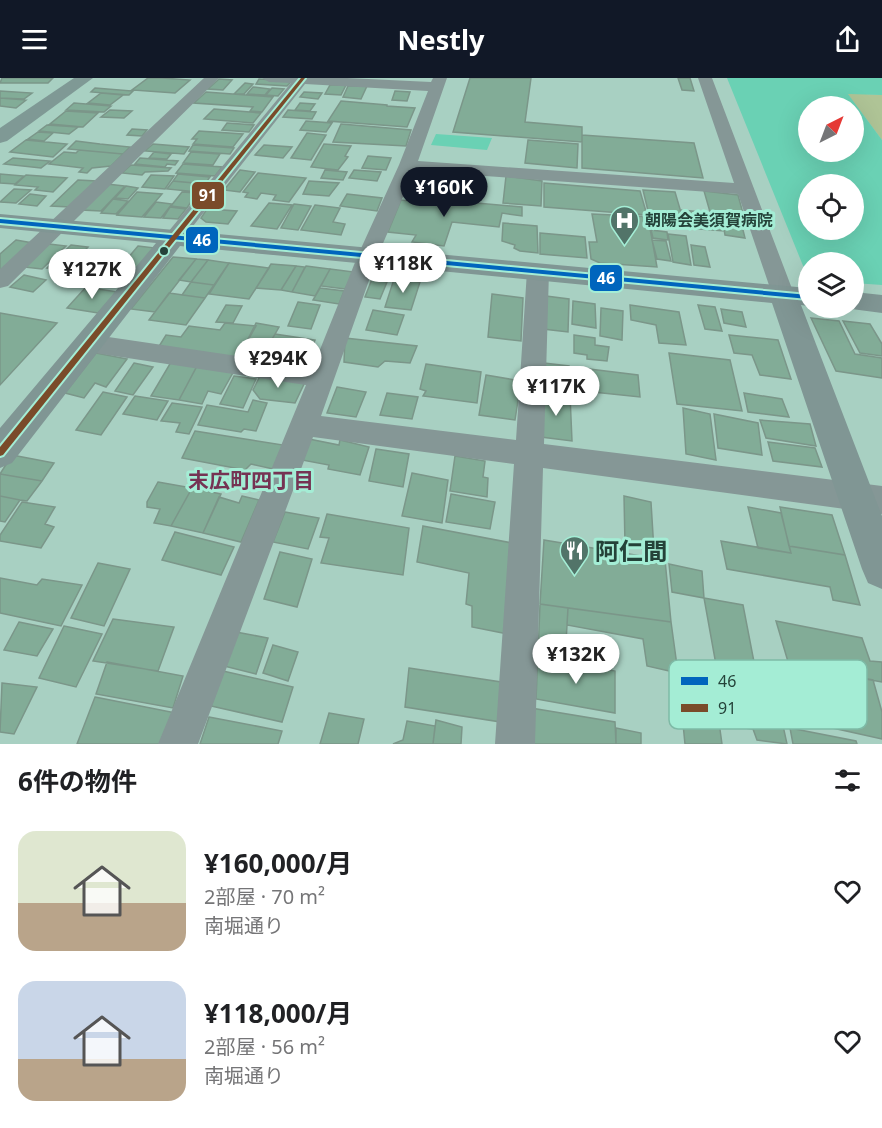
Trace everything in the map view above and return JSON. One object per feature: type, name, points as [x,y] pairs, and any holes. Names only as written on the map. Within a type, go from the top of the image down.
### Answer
[{"type":"main road","points":[[0,137],[85,78]]},
{"type":"street","points":[[0,281],[212,78]]},
{"type":"street","points":[[178,744],[304,425],[368,255],[408,165],[438,82],[269,78]]},
{"type":"street","points":[[705,78],[745,189],[796,296],[869,498],[882,569]]},
{"type":"street","points":[[0,453],[302,79]]},
{"type":"street","points":[[408,165],[745,189]]},
{"type":"street","points":[[0,221],[796,296]]},
{"type":"street","points":[[515,744],[538,271]]},
{"type":"street","points":[[864,302],[882,304]]},
{"type":"street","points":[[88,343],[322,378]]},
{"type":"street","points":[[304,425],[869,498]]},
{"type":"shaded area","points":[[727,78],[882,78],[882,95],[798,96],[798,162],[864,162],[864,116],[882,140],[882,285],[864,284],[864,252],[798,253]]},
{"type":"shaded area","points":[[847,93],[882,95],[882,140],[864,116],[864,96],[849,96]]},
{"type":"shaded area","points":[[436,134],[492,138],[487,150],[431,145]]},
{"type":"building","points":[[2,78],[53,78],[48,83],[0,83]]},
{"type":"building","points":[[148,78],[190,80],[175,93],[132,90]]},
{"type":"building","points":[[470,78],[531,78],[525,122],[582,127],[582,142],[453,132]]},
{"type":"building","points":[[678,78],[690,78],[694,91],[682,90]]},
{"type":"building","points":[[219,79],[232,80],[223,90],[208,89]]},
{"type":"building","points":[[259,79],[292,81],[287,86],[256,84]]},
{"type":"building","points":[[245,83],[253,84],[244,94],[234,94]]},
{"type":"building","points":[[330,85],[346,85],[341,95],[325,94]]},
{"type":"building","points":[[348,86],[367,86],[361,99],[343,97]]},
{"type":"building","points":[[253,87],[270,89],[265,95],[247,94]]},
{"type":"building","points":[[95,88],[133,91],[129,95],[91,92]]},
{"type":"building","points":[[272,88],[284,89],[278,96],[266,95]]},
{"type":"building","points":[[0,91],[32,93],[24,99],[0,98]]},
{"type":"building","points":[[395,91],[410,92],[407,101],[392,100]]},
{"type":"building","points":[[206,92],[273,97],[262,112],[250,111],[253,107],[194,103]]},
{"type":"building","points":[[304,92],[322,93],[318,99],[300,97]]},
{"type":"building","points":[[101,93],[123,95],[110,105],[88,103]]},
{"type":"building","points":[[0,98],[26,100],[16,108],[0,106]]},
{"type":"building","points":[[341,101],[415,108],[407,127],[328,121]]},
{"type":"building","points":[[74,103],[111,106],[104,112],[66,110]]},
{"type":"building","points":[[300,103],[315,104],[310,111],[295,110]]},
{"type":"building","points":[[214,109],[261,113],[253,123],[204,119]]},
{"type":"building","points":[[110,110],[132,111],[124,118],[101,117]]},
{"type":"building","points":[[288,110],[316,112],[312,119],[283,117]]},
{"type":"building","points":[[66,111],[98,113],[83,127],[50,124]]},
{"type":"building","points":[[306,121],[332,123],[326,132],[300,130]]},
{"type":"building","points":[[227,123],[254,125],[249,132],[222,130]]},
{"type":"building","points":[[341,124],[411,130],[406,146],[333,142]]},
{"type":"building","points":[[47,125],[78,127],[69,134],[39,131]]},
{"type":"building","points":[[132,129],[147,130],[142,136],[127,135]]},
{"type":"building","points":[[199,131],[243,134],[233,147],[193,144],[197,139],[192,139]]},
{"type":"building","points":[[38,132],[53,133],[44,141],[28,139]]},
{"type":"building","points":[[307,133],[326,135],[311,160],[291,158]]},
{"type":"building","points":[[582,135],[694,143],[703,178],[582,168]]},
{"type":"building","points":[[26,140],[67,144],[53,157],[10,152]]},
{"type":"building","points":[[528,140],[578,144],[577,168],[525,163]]},
{"type":"building","points":[[76,141],[130,147],[123,154],[68,149]]},
{"type":"building","points":[[153,144],[189,147],[184,154],[145,151]]},
{"type":"building","points":[[324,144],[351,146],[345,156],[348,157],[338,170],[311,167]]},
{"type":"building","points":[[193,145],[234,148],[230,154],[189,151]]},
{"type":"building","points":[[264,145],[292,147],[283,158],[255,155]]},
{"type":"building","points":[[79,150],[123,154],[111,166],[92,168],[87,173],[79,172],[83,168],[49,164],[64,152],[76,153]]},
{"type":"building","points":[[154,152],[171,154],[167,159],[149,158]]},
{"type":"building","points":[[191,152],[220,154],[213,165],[183,163]]},
{"type":"building","points":[[368,156],[391,158],[386,170],[362,168]]},
{"type":"building","points":[[13,158],[50,161],[41,168],[4,164]]},
{"type":"building","points":[[140,158],[178,161],[175,165],[167,164],[165,167],[135,164]]},
{"type":"building","points":[[183,164],[222,167],[215,176],[176,173]]},
{"type":"building","points":[[131,165],[171,168],[168,171],[145,172],[142,175],[122,173]]},
{"type":"building","points":[[240,170],[255,172],[240,192],[224,190]]},
{"type":"building","points":[[325,170],[347,172],[343,180],[321,178]]},
{"type":"building","points":[[354,170],[381,172],[377,181],[349,178]]},
{"type":"building","points":[[409,170],[426,172],[423,186],[405,185]]},
{"type":"building","points":[[258,173],[306,178],[289,202],[273,200],[276,195],[261,193],[257,199],[245,197],[248,193],[243,192]]},
{"type":"building","points":[[0,174],[24,176],[15,184],[0,183]]},
{"type":"building","points":[[178,174],[210,177],[205,184],[173,181]]},
{"type":"building","points":[[26,175],[67,178],[53,192],[35,190],[38,187],[15,185]]},
{"type":"building","points":[[151,175],[174,176],[165,189],[142,187]]},
{"type":"building","points":[[506,176],[542,181],[541,206],[503,203]]},
{"type":"building","points":[[78,180],[96,181],[70,207],[51,206]]},
{"type":"building","points":[[173,181],[205,184],[198,192],[167,189]]},
{"type":"building","points":[[309,181],[339,183],[329,196],[303,194]]},
{"type":"building","points":[[544,183],[640,191],[647,215],[544,207]]},
{"type":"building","points":[[107,184],[125,186],[101,211],[82,210]]},
{"type":"building","points":[[126,186],[138,188],[128,199],[115,198]]},
{"type":"building","points":[[14,189],[31,190],[16,203],[0,202]]},
{"type":"building","points":[[643,190],[675,192],[685,226],[666,223],[665,216],[649,215]]},
{"type":"building","points":[[704,191],[738,195],[744,217],[719,216],[710,212]]},
{"type":"building","points":[[137,192],[162,194],[142,217],[117,215]]},
{"type":"building","points":[[182,192],[197,193],[187,208],[171,206]]},
{"type":"building","points":[[30,194],[46,196],[37,206],[19,204]]},
{"type":"building","points":[[347,194],[382,198],[377,211],[340,206]]},
{"type":"building","points":[[410,197],[522,207],[522,216],[502,213],[499,227],[452,222],[444,246],[412,242],[416,235],[388,232],[401,200],[409,201]]},
{"type":"building","points":[[113,199],[128,201],[116,214],[101,213]]},
{"type":"building","points":[[156,202],[172,204],[161,218],[144,217]]},
{"type":"building","points":[[269,203],[292,205],[277,229],[251,226]]},
{"type":"building","points":[[294,204],[311,206],[298,230],[281,228]]},
{"type":"building","points":[[315,205],[340,208],[333,222],[345,224],[341,235],[301,230]]},
{"type":"building","points":[[170,207],[186,209],[178,219],[163,218]]},
{"type":"building","points":[[207,209],[237,211],[228,224],[206,222],[201,218]]},
{"type":"building","points":[[682,210],[710,213],[721,218],[724,231],[687,228]]},
{"type":"building","points":[[592,214],[654,217],[658,229],[650,228],[657,267],[600,263],[591,259],[589,242],[597,242]]},
{"type":"building","points":[[722,217],[740,218],[745,238],[725,235]]},
{"type":"building","points":[[503,223],[537,226],[538,253],[520,251],[514,248],[515,245],[502,241]]},
{"type":"building","points":[[651,230],[667,232],[668,240],[653,238]]},
{"type":"building","points":[[540,233],[585,237],[587,258],[540,254]]},
{"type":"building","points":[[668,234],[686,236],[691,265],[673,262]]},
{"type":"building","points":[[16,240],[33,243],[0,273],[0,254]]},
{"type":"building","points":[[652,240],[666,241],[671,261],[657,259]]},
{"type":"building","points":[[49,244],[66,246],[42,269],[24,267]]},
{"type":"building","points":[[71,245],[88,247],[65,271],[47,268]]},
{"type":"building","points":[[691,245],[705,247],[710,267],[694,265]]},
{"type":"building","points":[[138,246],[155,248],[135,273],[117,271]]},
{"type":"building","points":[[84,256],[98,259],[76,281],[62,279]]},
{"type":"building","points":[[173,257],[196,259],[155,312],[131,309]]},
{"type":"building","points":[[196,259],[208,260],[191,282],[179,280]]},
{"type":"building","points":[[208,260],[229,263],[214,285],[191,282]]},
{"type":"building","points":[[229,263],[269,268],[249,299],[209,294]]},
{"type":"building","points":[[271,264],[296,266],[281,290],[256,288]]},
{"type":"building","points":[[296,266],[305,267],[292,292],[281,290]]},
{"type":"building","points":[[306,266],[330,269],[315,296],[292,292]]},
{"type":"building","points":[[330,269],[354,272],[345,289],[321,286]]},
{"type":"building","points":[[24,275],[46,280],[33,292],[10,287]]},
{"type":"building","points":[[372,279],[387,282],[380,299],[365,297]]},
{"type":"building","points":[[394,279],[420,282],[411,310],[385,307]]},
{"type":"building","points":[[191,282],[214,285],[205,298],[182,295]]},
{"type":"building","points":[[86,287],[117,292],[98,313],[67,308]]},
{"type":"building","points":[[320,288],[344,291],[339,304],[313,300]]},
{"type":"building","points":[[169,293],[205,298],[186,325],[149,320]]},
{"type":"building","points":[[492,294],[523,298],[521,341],[488,337]]},
{"type":"building","points":[[546,296],[569,299],[568,332],[543,329]]},
{"type":"building","points":[[573,301],[595,304],[596,328],[572,324]]},
{"type":"building","points":[[298,302],[320,305],[311,329],[288,326]]},
{"type":"building","points":[[226,305],[242,306],[233,323],[216,322]]},
{"type":"building","points":[[630,305],[679,312],[686,345],[659,343],[656,325],[631,320]]},
{"type":"building","points":[[698,305],[715,307],[722,331],[705,329]]},
{"type":"building","points":[[601,308],[623,311],[622,340],[600,336]]},
{"type":"building","points":[[721,309],[742,312],[746,327],[724,323]]},
{"type":"building","points":[[373,310],[404,315],[397,335],[366,330]]},
{"type":"building","points":[[0,313],[57,323],[0,385]]},
{"type":"building","points":[[811,318],[839,321],[855,354],[882,358],[882,378],[836,371]]},
{"type":"building","points":[[843,321],[870,324],[882,344],[882,356],[860,353]]},
{"type":"building","points":[[225,323],[256,326],[238,358],[158,348],[166,335],[181,337],[189,326],[220,330]]},
{"type":"building","points":[[256,323],[279,327],[263,355],[241,353]]},
{"type":"building","points":[[275,334],[315,340],[303,368],[259,362]]},
{"type":"building","points":[[574,335],[595,338],[595,345],[609,347],[607,361],[587,359],[587,355],[574,353]]},
{"type":"building","points":[[729,335],[778,340],[791,379],[760,375],[752,355],[734,353]]},
{"type":"building","points":[[345,338],[417,346],[410,363],[385,361],[378,367],[344,362]]},
{"type":"building","points":[[96,353],[127,359],[106,387],[95,383],[84,398],[65,393]]},
{"type":"building","points":[[669,353],[730,360],[742,411],[677,404]]},
{"type":"building","points":[[171,362],[197,366],[179,400],[151,396]]},
{"type":"building","points":[[134,363],[153,367],[133,395],[115,391]]},
{"type":"building","points":[[544,363],[569,366],[569,389],[545,386]]},
{"type":"building","points":[[198,364],[235,369],[221,394],[208,391],[202,404],[179,400]]},
{"type":"building","points":[[426,364],[481,372],[477,403],[423,396],[426,391],[420,389]]},
{"type":"building","points":[[573,367],[638,375],[640,397],[574,390]]},
{"type":"building","points":[[486,375],[521,381],[515,420],[479,415]]},
{"type":"building","points":[[234,376],[256,379],[243,408],[220,404]]},
{"type":"building","points":[[260,376],[305,382],[295,403],[260,399],[253,390]]},
{"type":"building","points":[[337,387],[366,392],[356,417],[327,413]]},
{"type":"building","points":[[103,392],[127,397],[101,435],[76,430]]},
{"type":"building","points":[[542,392],[570,395],[572,441],[541,437]]},
{"type":"building","points":[[387,393],[418,397],[412,419],[380,415]]},
{"type":"building","points":[[744,393],[782,399],[789,417],[748,412]]},
{"type":"building","points":[[135,396],[168,401],[157,420],[123,414]]},
{"type":"building","points":[[253,400],[267,403],[256,431],[244,429],[241,432],[198,425],[207,405],[248,412]]},
{"type":"building","points":[[172,403],[202,407],[189,434],[176,432],[180,423],[161,421]]},
{"type":"building","points":[[683,408],[710,414],[716,460],[686,454]]},
{"type":"building","points":[[714,414],[758,423],[762,455],[718,448]]},
{"type":"building","points":[[760,420],[810,424],[816,446],[766,438]]},
{"type":"building","points":[[195,431],[283,445],[273,469],[251,464],[245,470],[182,458]]},
{"type":"building","points":[[309,439],[339,445],[340,440],[369,447],[360,475],[328,469],[329,465],[302,460]]},
{"type":"building","points":[[768,442],[815,448],[822,467],[773,461]]},
{"type":"building","points":[[376,449],[409,454],[403,487],[369,481]]},
{"type":"building","points":[[12,455],[54,463],[42,481],[0,474]]},
{"type":"building","points":[[455,456],[485,461],[483,477],[488,478],[487,497],[450,491]]},
{"type":"building","points":[[412,473],[448,480],[442,523],[402,516]]},
{"type":"building","points":[[0,474],[42,481],[27,501],[20,500],[0,496]]},
{"type":"building","points":[[158,482],[192,488],[171,526],[154,523],[160,509],[147,507],[147,502]]},
{"type":"building","points":[[192,488],[221,494],[203,533],[171,526]]},
{"type":"building","points":[[451,494],[495,502],[490,529],[446,522]]},
{"type":"building","points":[[0,496],[20,500],[5,522],[0,521]]},
{"type":"building","points":[[242,496],[259,500],[241,542],[203,533],[219,497],[239,503]]},
{"type":"building","points":[[624,496],[651,502],[654,551],[625,545]]},
{"type":"building","points":[[22,502],[55,507],[45,524],[54,527],[41,548],[0,541],[0,535]]},
{"type":"building","points":[[748,507],[781,513],[791,553],[758,548]]},
{"type":"building","points":[[780,507],[832,515],[845,555],[789,546]]},
{"type":"building","points":[[285,512],[319,518],[308,549],[273,542]]},
{"type":"building","points":[[327,514],[409,528],[403,575],[321,563],[329,538],[320,537]]},
{"type":"building","points":[[423,526],[512,543],[508,634],[472,627],[472,606],[466,604],[469,573],[417,562]]},
{"type":"building","points":[[175,532],[234,547],[221,575],[162,560]]},
{"type":"building","points":[[544,540],[665,560],[671,622],[540,604]]},
{"type":"building","points":[[721,541],[791,553],[789,546],[845,555],[860,605],[833,600],[830,587],[727,569]]},
{"type":"building","points":[[280,552],[312,559],[297,607],[264,599]]},
{"type":"building","points":[[98,563],[130,569],[104,626],[71,618]]},
{"type":"building","points":[[669,564],[702,571],[704,598],[672,592]]},
{"type":"building","points":[[0,578],[37,585],[42,579],[82,585],[61,626],[0,613]]},
{"type":"building","points":[[704,598],[743,605],[754,660],[715,660]]},
{"type":"building","points":[[540,604],[568,608],[565,660],[538,655]]},
{"type":"building","points":[[568,608],[671,622],[676,660],[669,660],[669,671],[647,666],[643,639],[567,625]]},
{"type":"building","points":[[113,619],[174,627],[158,671],[93,661]]},
{"type":"building","points":[[776,621],[862,638],[870,661],[882,662],[882,682],[867,679],[867,660],[788,660]]},
{"type":"building","points":[[19,622],[53,629],[37,656],[4,650]]},
{"type":"building","points":[[64,626],[102,634],[76,687],[39,678]]},
{"type":"building","points":[[236,632],[268,638],[256,674],[224,666]]},
{"type":"building","points":[[273,645],[298,652],[288,681],[263,673]]},
{"type":"building","points":[[538,655],[615,671],[615,713],[536,699]]},
{"type":"building","points":[[107,662],[183,676],[173,708],[96,694]]},
{"type":"building","points":[[409,668],[501,682],[501,722],[405,707]]},
{"type":"building","points":[[223,671],[293,687],[282,722],[211,706]]},
{"type":"building","points":[[867,679],[873,680],[882,712],[882,739],[837,729],[867,729]]},
{"type":"building","points":[[2,683],[37,687],[14,734],[0,732]]},
{"type":"building","points":[[95,697],[176,713],[164,744],[77,744]]},
{"type":"building","points":[[531,708],[615,722],[616,744],[529,744]]},
{"type":"building","points":[[329,713],[364,719],[358,744],[320,744]]},
{"type":"building","points":[[209,717],[282,731],[278,744],[200,744]]},
{"type":"building","points":[[436,720],[462,727],[461,744],[433,744]]},
{"type":"building","points":[[407,721],[435,726],[433,744],[393,744],[403,740]]},
{"type":"building","points":[[616,728],[641,733],[641,744],[616,744]]},
{"type":"building","points":[[684,729],[720,729],[722,744],[685,744]]},
{"type":"building","points":[[753,729],[784,729],[787,744],[757,740]]},
{"type":"building","points":[[790,729],[856,741],[857,744],[793,744]]},
{"type":"transit line","name":"91","points":[[0,453],[303,78]]},
{"type":"transit line","name":"46","points":[[0,221],[798,296]]},
{"type":"place","name":"朝陽会美須賀病院","points":[[624,246]]},
{"type":"place","name":"阿仁間","points":[[574,576]]},
{"type":"district","name":"末広町四丁目","points":[[251,480]]}]
